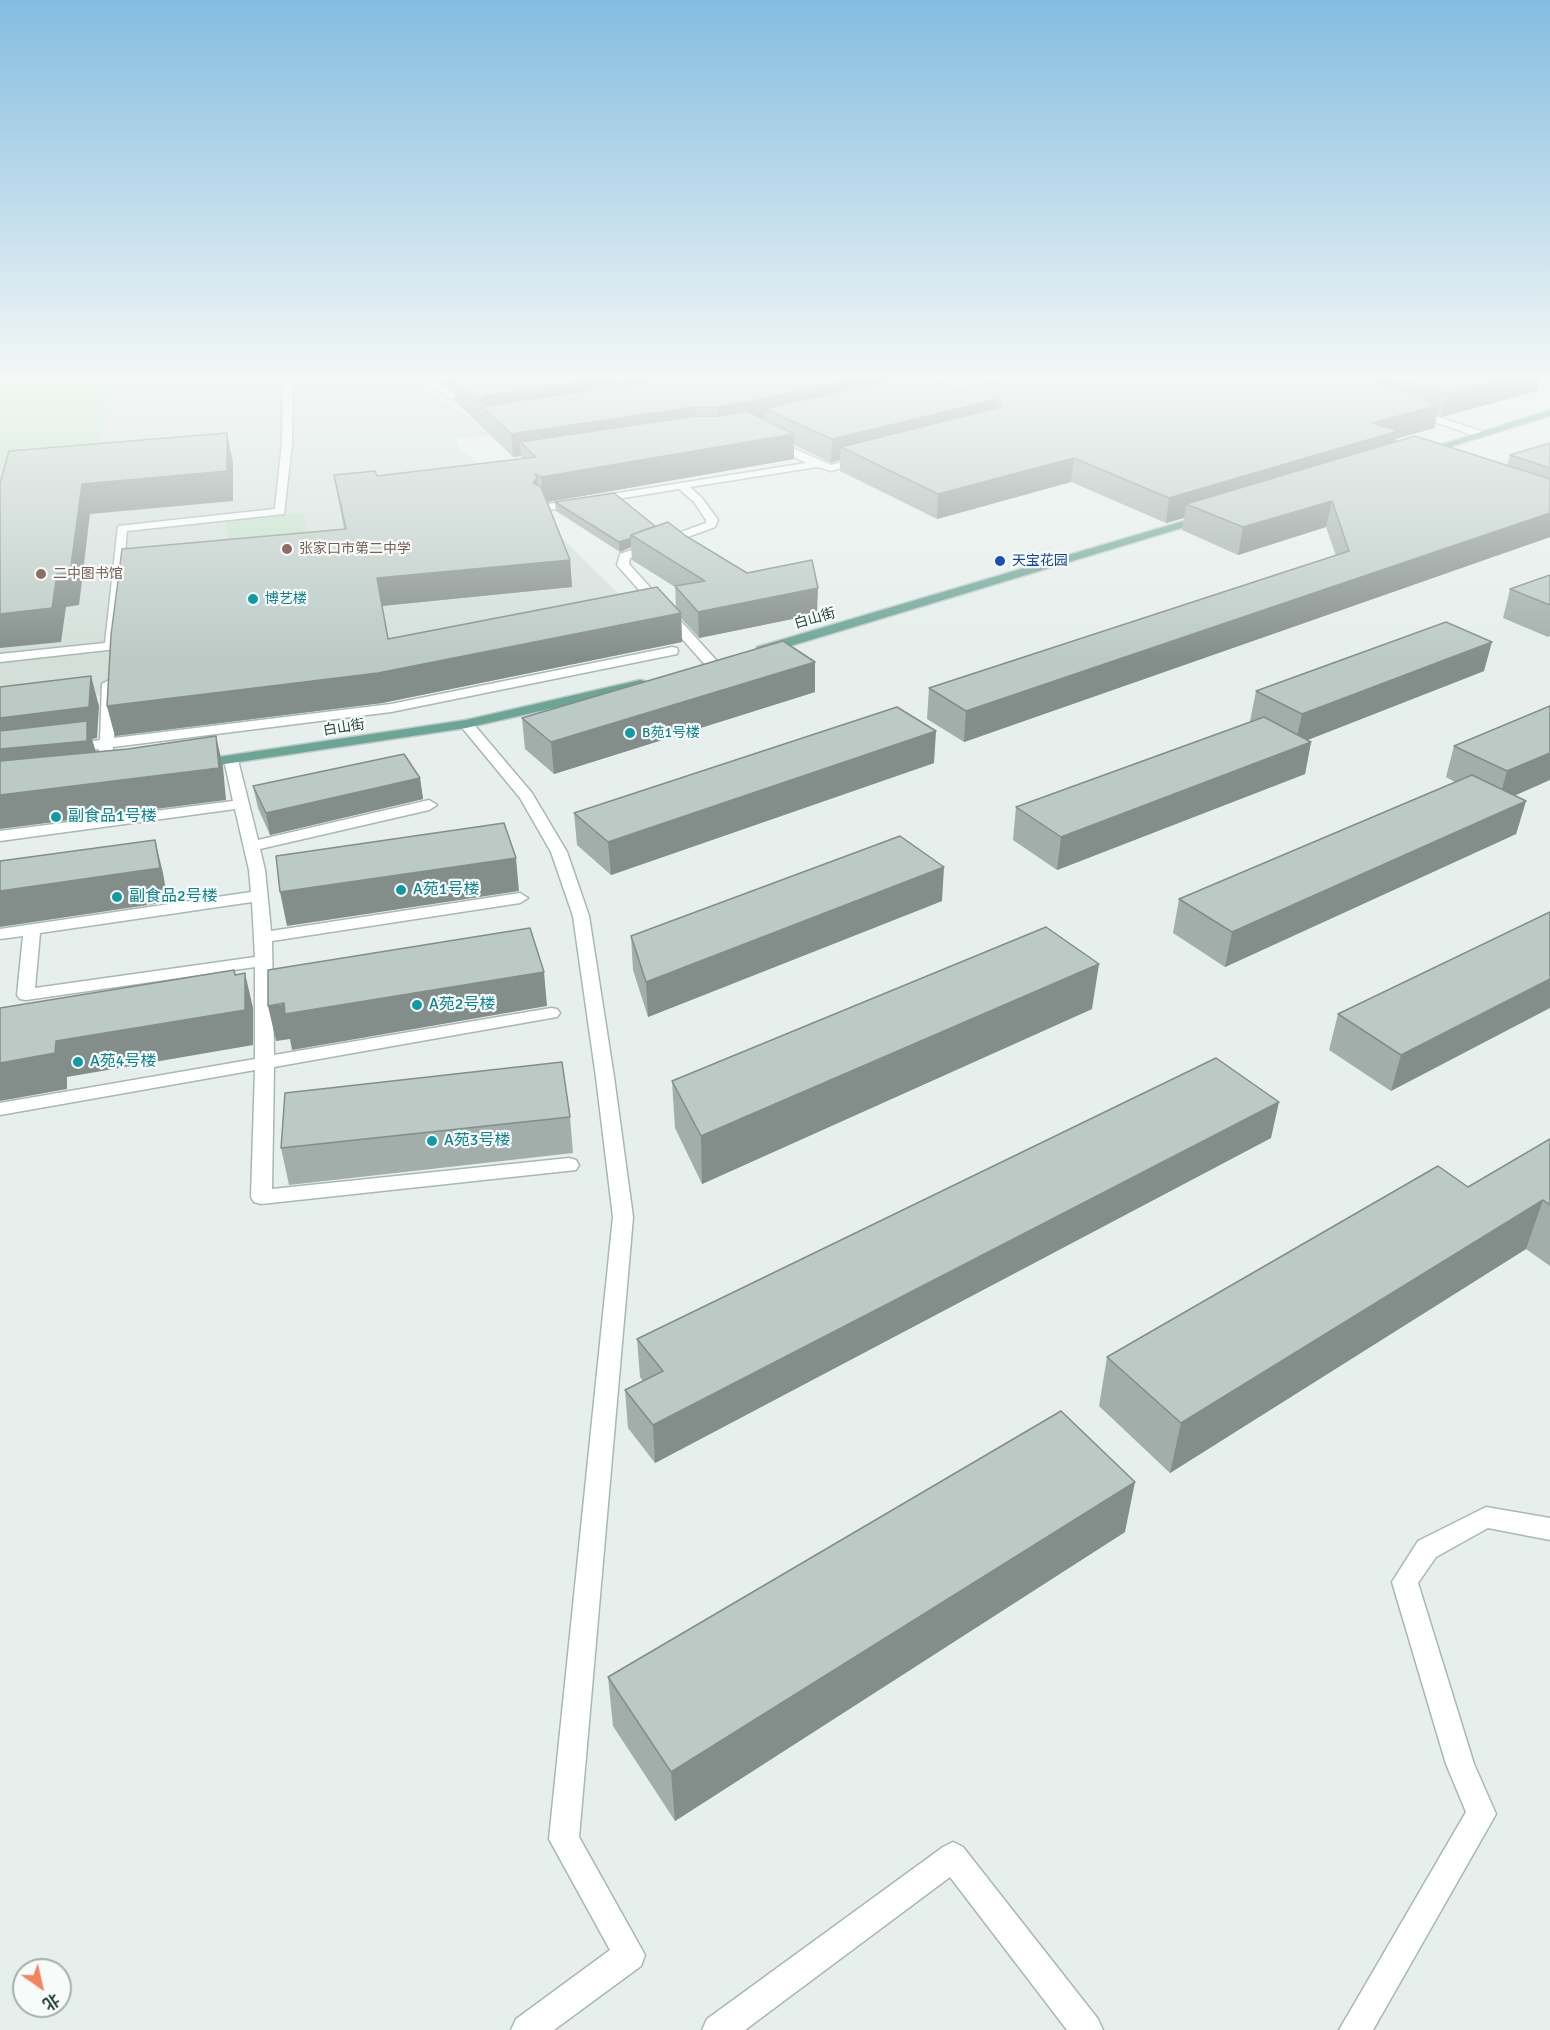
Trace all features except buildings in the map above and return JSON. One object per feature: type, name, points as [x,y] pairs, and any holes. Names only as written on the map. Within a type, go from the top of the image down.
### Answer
[{"type":"main road","name":"白山街","points":[[746,654],[1215,515]]},
{"type":"main road","name":"白山街","points":[[189,766],[466,724],[612,692],[657,679]]},
{"type":"street","points":[[105,769],[111,656],[122,528],[280,512],[284,471]]},
{"type":"street","points":[[543,508],[773,471]]},
{"type":"street","points":[[681,485],[698,500],[712,520],[711,525],[635,551],[624,556],[623,565],[712,664]]},
{"type":"street","points":[[59,750],[391,708],[672,651]]},
{"type":"street","points":[[0,658],[111,656]]},
{"type":"street","points":[[466,724],[527,796],[559,852],[581,916],[606,1077],[622,1217],[564,1839],[630,1955],[527,2030]]},
{"type":"street","points":[[231,760],[260,896],[265,1104],[261,1197],[569,1165]]},
{"type":"street","points":[[0,836],[242,804]]},
{"type":"street","points":[[251,846],[429,805]]},
{"type":"street","points":[[0,934],[260,896]]},
{"type":"street","points":[[262,937],[520,898]]},
{"type":"street","points":[[32,929],[26,995],[263,961]]},
{"type":"street","points":[[0,1109],[551,1013]]},
{"type":"street","points":[[1355,2030],[1481,1814],[1460,1764],[1405,1582],[1427,1549],[1486,1517],[1550,1529]]},
{"type":"street","points":[[717,2030],[953,1857],[1087,2030]]},
{"type":"shaded area","name":"张家口市第二中学","points":[[0,471],[488,471],[511,488],[635,610],[118,693],[0,707]]},
{"type":"green space","points":[[304,513],[310,553],[229,561],[227,521]]},
{"type":"place","name":"张家口市第二中学","points":[[287,549]]},
{"type":"place","name":"天宝花园","points":[[1000,561]]},
{"type":"place","name":"二中图书馆","points":[[41,574]]},
{"type":"place","name":"博艺楼","points":[[253,599]]},
{"type":"place","name":"B苑1号楼","points":[[630,733]]},
{"type":"place","name":"副食品1号楼","points":[[56,817]]},
{"type":"place","name":"A苑1号楼","points":[[401,890]]},
{"type":"place","name":"副食品2号楼","points":[[117,897]]},
{"type":"place","name":"A苑2号楼","points":[[417,1005]]},
{"type":"place","name":"A苑4号楼","points":[[78,1062]]},
{"type":"place","name":"A苑3号楼","points":[[432,1141]]}]
